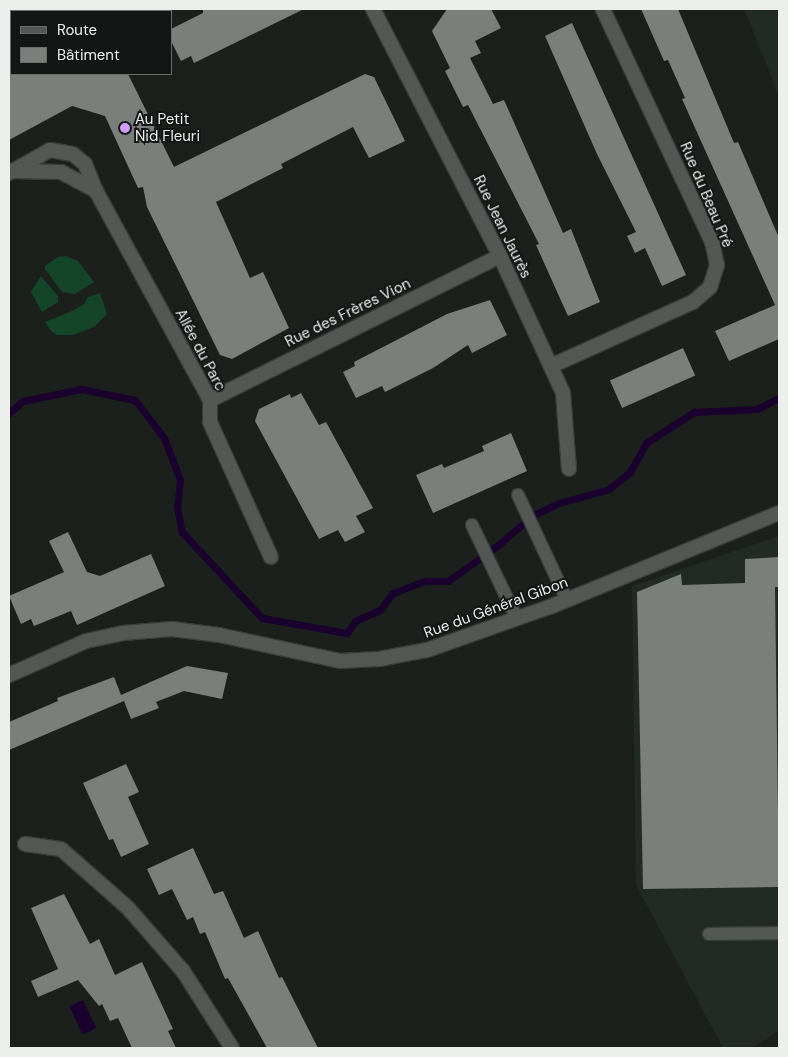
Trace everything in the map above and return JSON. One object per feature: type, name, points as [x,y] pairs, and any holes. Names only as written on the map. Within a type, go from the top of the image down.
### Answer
[{"type":"street","name":"Rue Jean Jaurès","points":[[373,9],[500,256],[563,393],[569,469]]},
{"type":"street","name":"Rue du Beau Pré","points":[[551,366],[693,302],[710,287],[717,265],[712,242],[603,9]]},
{"type":"street","name":"Allée du Parc","points":[[11,172],[50,150],[73,154],[85,164],[96,191],[210,400],[210,422],[270,557]]},
{"type":"street","points":[[11,172],[48,169],[96,191]]},
{"type":"street","name":"Rue des Frères Vion","points":[[210,400],[500,256]]},
{"type":"street","name":"Rue du Général Gibon","points":[[9,675],[86,641],[123,633],[172,629],[219,635],[340,660],[379,659],[427,650],[567,600],[779,513]]},
{"type":"street","points":[[25,844],[61,849],[128,908],[183,971],[232,1048]]},
{"type":"lane","points":[[518,495],[567,600]]},
{"type":"lane","points":[[472,525],[517,619]]},
{"type":"lane","points":[[709,934],[779,934]]},
{"type":"shaded area","points":[[744,9],[779,9],[779,96]]},
{"type":"shaded area","points":[[779,536],[779,1031],[752,1048],[723,1048],[636,885],[632,586]]},
{"type":"shaded area","points":[[83,1000],[96,1028],[83,1034],[69,1006]]},
{"type":"green space","points":[[66,256],[78,261],[94,282],[75,294],[62,292],[45,269],[45,266],[58,257]]},
{"type":"green space","points":[[41,276],[58,296],[58,302],[42,312],[31,292]]},
{"type":"green space","points":[[100,293],[107,314],[94,327],[73,335],[57,335],[50,330],[45,322],[72,311],[84,304],[88,297]]},
{"type":"building","points":[[203,9],[304,9],[194,63],[191,56],[181,61],[172,43],[172,28],[203,13]]},
{"type":"building","points":[[447,9],[491,9],[501,28],[475,41],[481,53],[470,58],[493,104],[504,100],[563,233],[571,229],[600,302],[568,316],[536,245],[539,244],[468,105],[463,107],[445,71],[450,68],[432,31]]},
{"type":"building","points":[[641,9],[678,9],[734,143],[738,142],[779,238],[779,339],[729,361],[715,331],[775,305],[682,99],[685,98],[668,60],[664,61]]},
{"type":"building","points":[[572,23],[686,275],[662,286],[645,248],[635,253],[627,236],[636,232],[597,154],[545,36]]},
{"type":"building","points":[[9,74],[128,75],[174,167],[365,74],[374,77],[405,141],[369,158],[353,127],[281,164],[283,168],[216,202],[250,278],[263,272],[289,328],[232,359],[220,355],[147,207],[143,187],[138,188],[105,116],[72,106],[9,140]]},
{"type":"building","points":[[490,300],[507,335],[472,353],[468,345],[433,368],[385,392],[382,386],[356,398],[343,372],[355,366],[354,362],[447,314]]},
{"type":"building","points":[[683,348],[695,375],[622,408],[610,381]]},
{"type":"building","points":[[301,393],[319,425],[326,422],[373,508],[356,516],[365,532],[345,542],[338,530],[319,539],[255,421],[259,409],[290,394],[291,398]]},
{"type":"building","points":[[511,433],[527,471],[433,513],[416,475],[442,464],[444,468],[484,451],[482,446]]},
{"type":"building","points":[[68,532],[87,572],[100,576],[151,554],[165,586],[77,625],[71,611],[34,626],[31,619],[21,624],[9,596],[64,572],[49,541]]},
{"type":"building","points":[[779,557],[779,587],[775,587],[779,887],[643,889],[637,592],[681,574],[682,585],[745,583],[745,559]]},
{"type":"building","points":[[187,666],[228,673],[222,699],[184,691],[156,702],[159,708],[131,719],[124,701],[9,750],[9,722],[58,701],[57,698],[114,677],[121,695]]},
{"type":"building","points":[[126,764],[139,792],[128,797],[149,844],[121,857],[113,839],[109,840],[83,783]]},
{"type":"building","points":[[193,848],[214,894],[223,891],[244,938],[258,931],[279,978],[282,977],[318,1048],[267,1048],[228,978],[225,979],[205,932],[200,934],[193,917],[187,920],[172,889],[159,895],[147,869]]},
{"type":"building","points":[[64,894],[90,944],[99,939],[115,975],[142,962],[173,1029],[168,1031],[176,1048],[132,1048],[118,1018],[110,1021],[102,1004],[99,1006],[78,980],[38,997],[31,981],[58,969],[31,908]]},
{"type":"waterway","points":[[9,413],[23,401],[82,389],[135,400],[164,438],[180,480],[177,507],[182,532],[262,618],[347,633],[355,621],[380,610],[393,593],[424,581],[448,581],[497,546],[532,516],[559,503],[609,489],[630,472],[646,443],[694,412],[757,409],[779,398]]},
{"type":"place","name":"Au Petit Nid Fleuri","points":[[125,128]]}]
